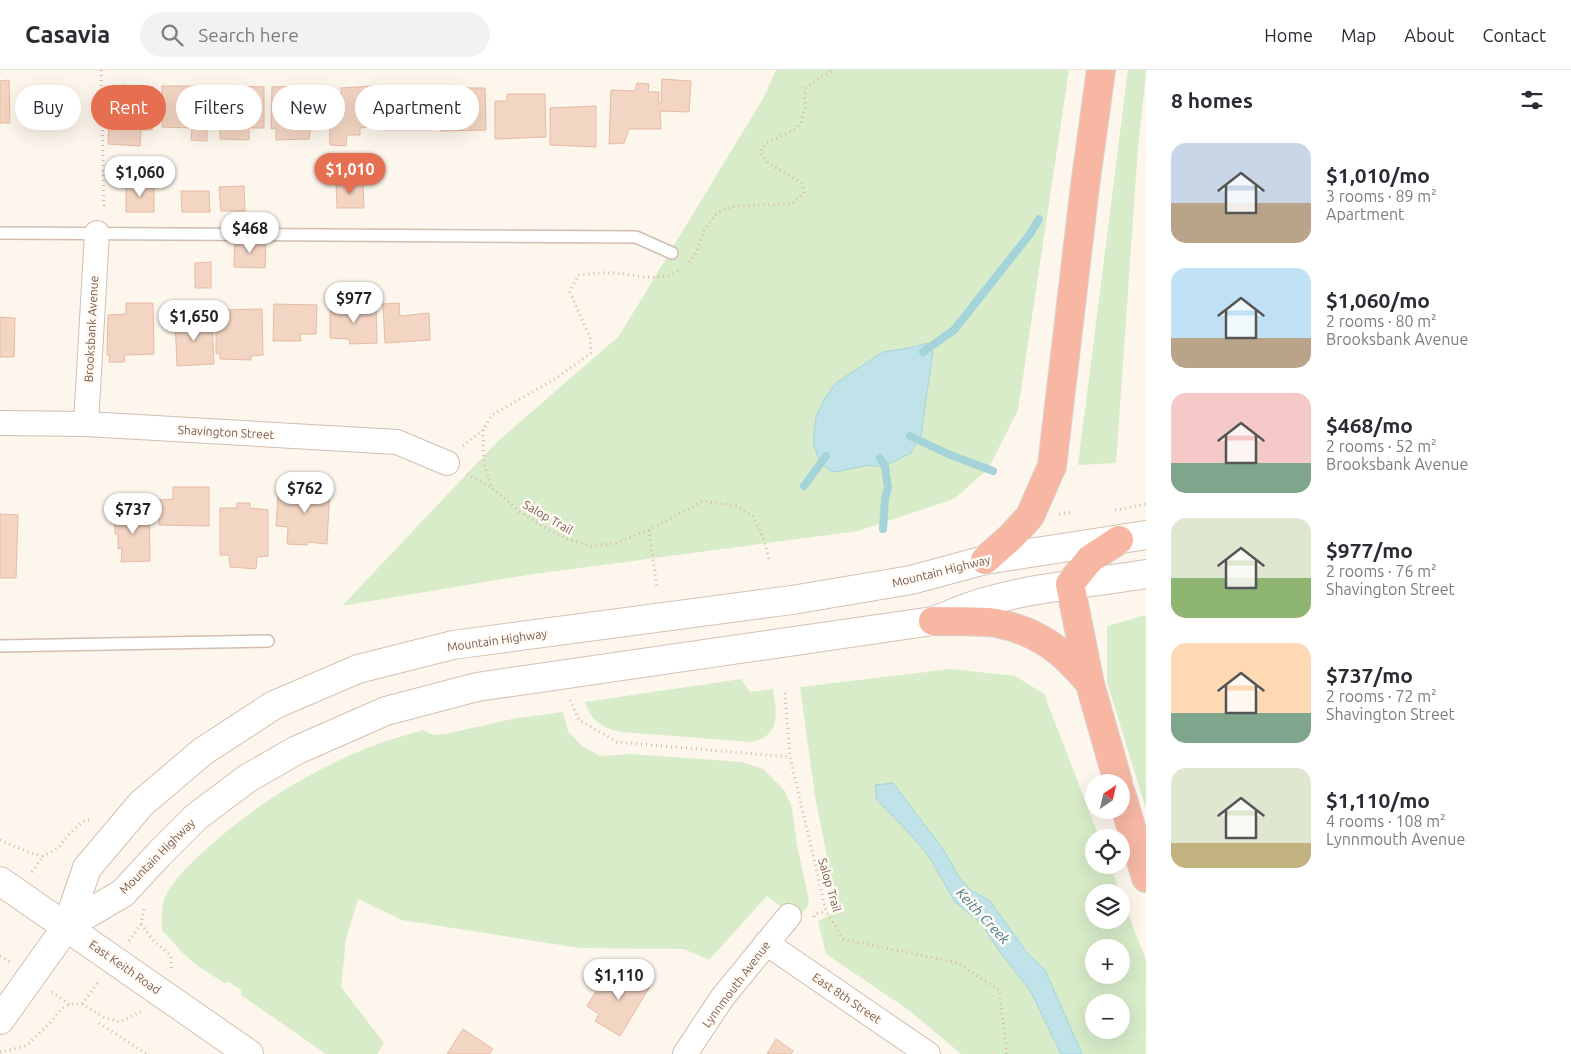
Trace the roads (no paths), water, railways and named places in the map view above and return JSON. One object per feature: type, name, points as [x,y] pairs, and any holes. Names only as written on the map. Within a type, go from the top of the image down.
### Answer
[{"type":"highway","points":[[985,560],[1011,538],[1030,516],[1052,466],[1101,70]]},
{"type":"highway","points":[[1116,774],[1090,684],[1070,584],[1090,558],[1119,540]]},
{"type":"highway","points":[[933,621],[994,623],[1036,636],[1059,650],[1090,684]]},
{"type":"highway","points":[[1129,819],[1146,878]]},
{"type":"main road","name":"Mountain Highway","points":[[67,926],[87,868],[141,804],[202,752],[274,706],[358,669],[454,645],[792,600],[911,580],[985,560],[1146,535]]},
{"type":"main road","name":"Mountain Highway","points":[[67,926],[123,893],[158,854],[196,817],[248,778],[297,750],[386,711],[477,687],[933,621],[969,607],[997,599],[1070,584],[1136,576]]},
{"type":"main road","name":"East Keith Road","points":[[0,881],[250,1054]]},
{"type":"main road","points":[[0,1020],[67,926]]},
{"type":"street","name":"Brooksbank Avenue","points":[[86,424],[101,233]]},
{"type":"street","name":"Shavington Street","points":[[0,424],[86,424],[397,442],[447,463]]},
{"type":"street","name":"Lynnmouth Avenue","points":[[685,1054],[722,998],[789,916]]},
{"type":"street","name":"East 8th Street","points":[[766,944],[928,1054]]},
{"type":"lane","points":[[0,233],[636,237],[672,253]]},
{"type":"lane","points":[[0,646],[268,641]]},
{"type":"water","points":[[927,343],[933,351],[921,435],[911,453],[882,467],[869,465],[835,472],[829,470],[820,462],[814,446],[814,434],[816,417],[825,398],[836,383],[883,352]]},
{"type":"water","name":"Keith Creek","points":[[893,783],[943,849],[959,877],[969,889],[990,901],[1028,954],[1045,970],[1082,1054],[1061,1054],[1030,990],[999,951],[981,923],[955,902],[930,858],[913,837],[877,800],[875,785]]},
{"type":"waterway","points":[[923,352],[954,330],[1030,234],[1039,219]]},
{"type":"waterway","points":[[910,436],[948,454],[993,471]]},
{"type":"waterway","points":[[804,486],[826,456]]},
{"type":"waterway","points":[[880,458],[885,466],[888,488],[885,498],[883,529]]}]
